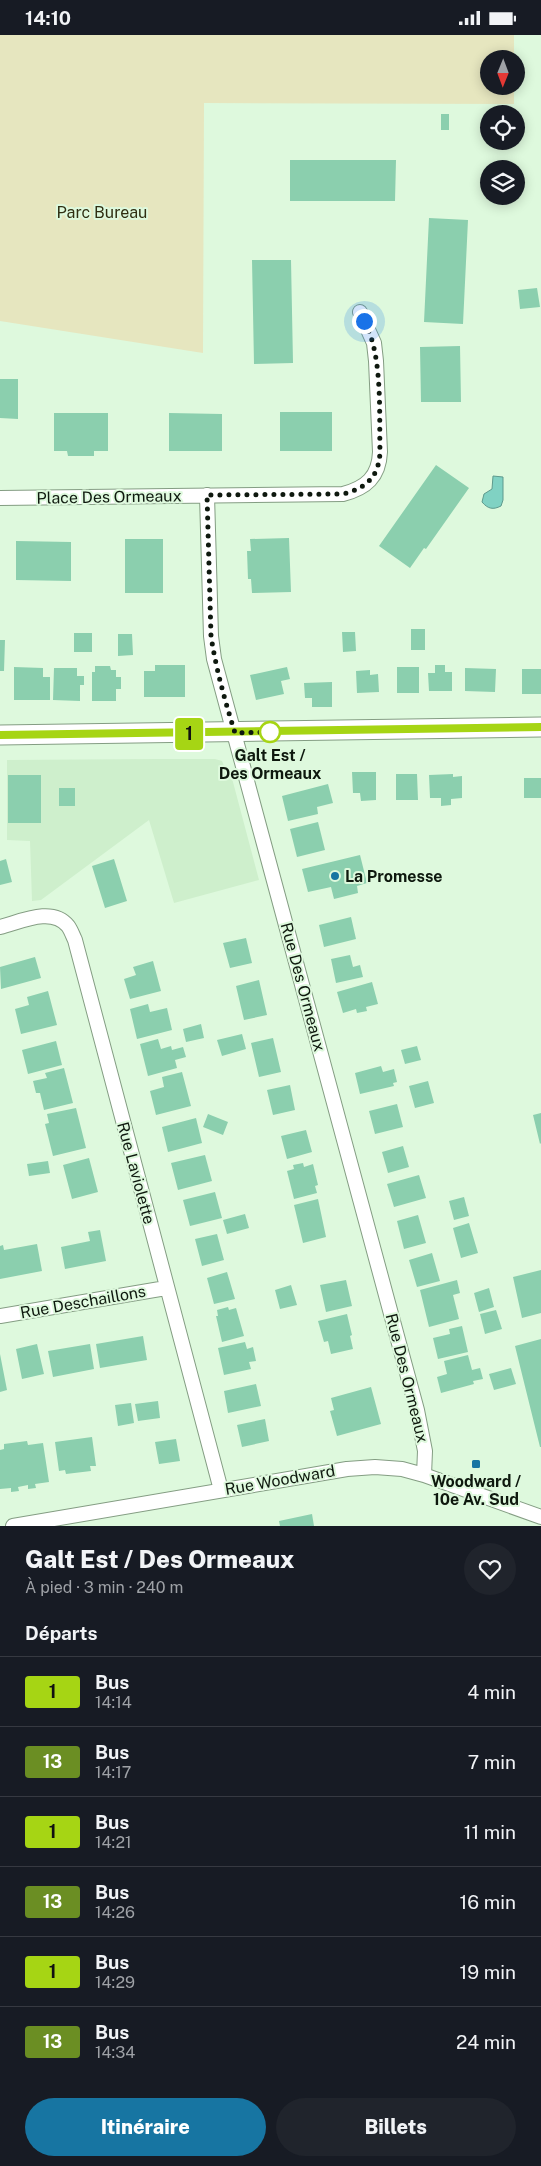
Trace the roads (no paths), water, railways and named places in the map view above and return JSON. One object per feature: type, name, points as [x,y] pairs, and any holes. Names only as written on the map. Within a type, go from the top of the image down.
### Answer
[{"type":"main road","points":[[0,735],[541,727]]},
{"type":"street","name":"Place Des Ormeaux","points":[[0,497],[343,494],[358,490],[367,485],[376,472],[380,460],[374,343],[360,312]]},
{"type":"street","name":"Rue Des Ormeaux","points":[[207,495],[211,636],[214,659],[417,1410],[425,1451],[424,1475]]},
{"type":"street","name":"Rue Laviolette","points":[[0,927],[44,916],[57,917],[68,926],[75,940],[221,1490]]},
{"type":"street","name":"Rue Deschaillons","points":[[0,1317],[166,1288]]},
{"type":"street","name":"Rue Woodward","points":[[13,1526],[347,1469],[388,1467],[424,1475],[541,1517]]},
{"type":"water","points":[[493,476],[503,477],[503,500],[501,506],[496,508],[486,506],[482,502],[484,494],[492,489]]},
{"type":"place","name":"Galt Est / Des Ormeaux","points":[[270,732]]},
{"type":"place","name":"La Promesse","points":[[335,876]]},
{"type":"place","name":"Woodward / 10e Av. Sud","points":[[476,1464]]},
{"type":"park label","name":"Parc Bureau","points":[[102,212]]}]
